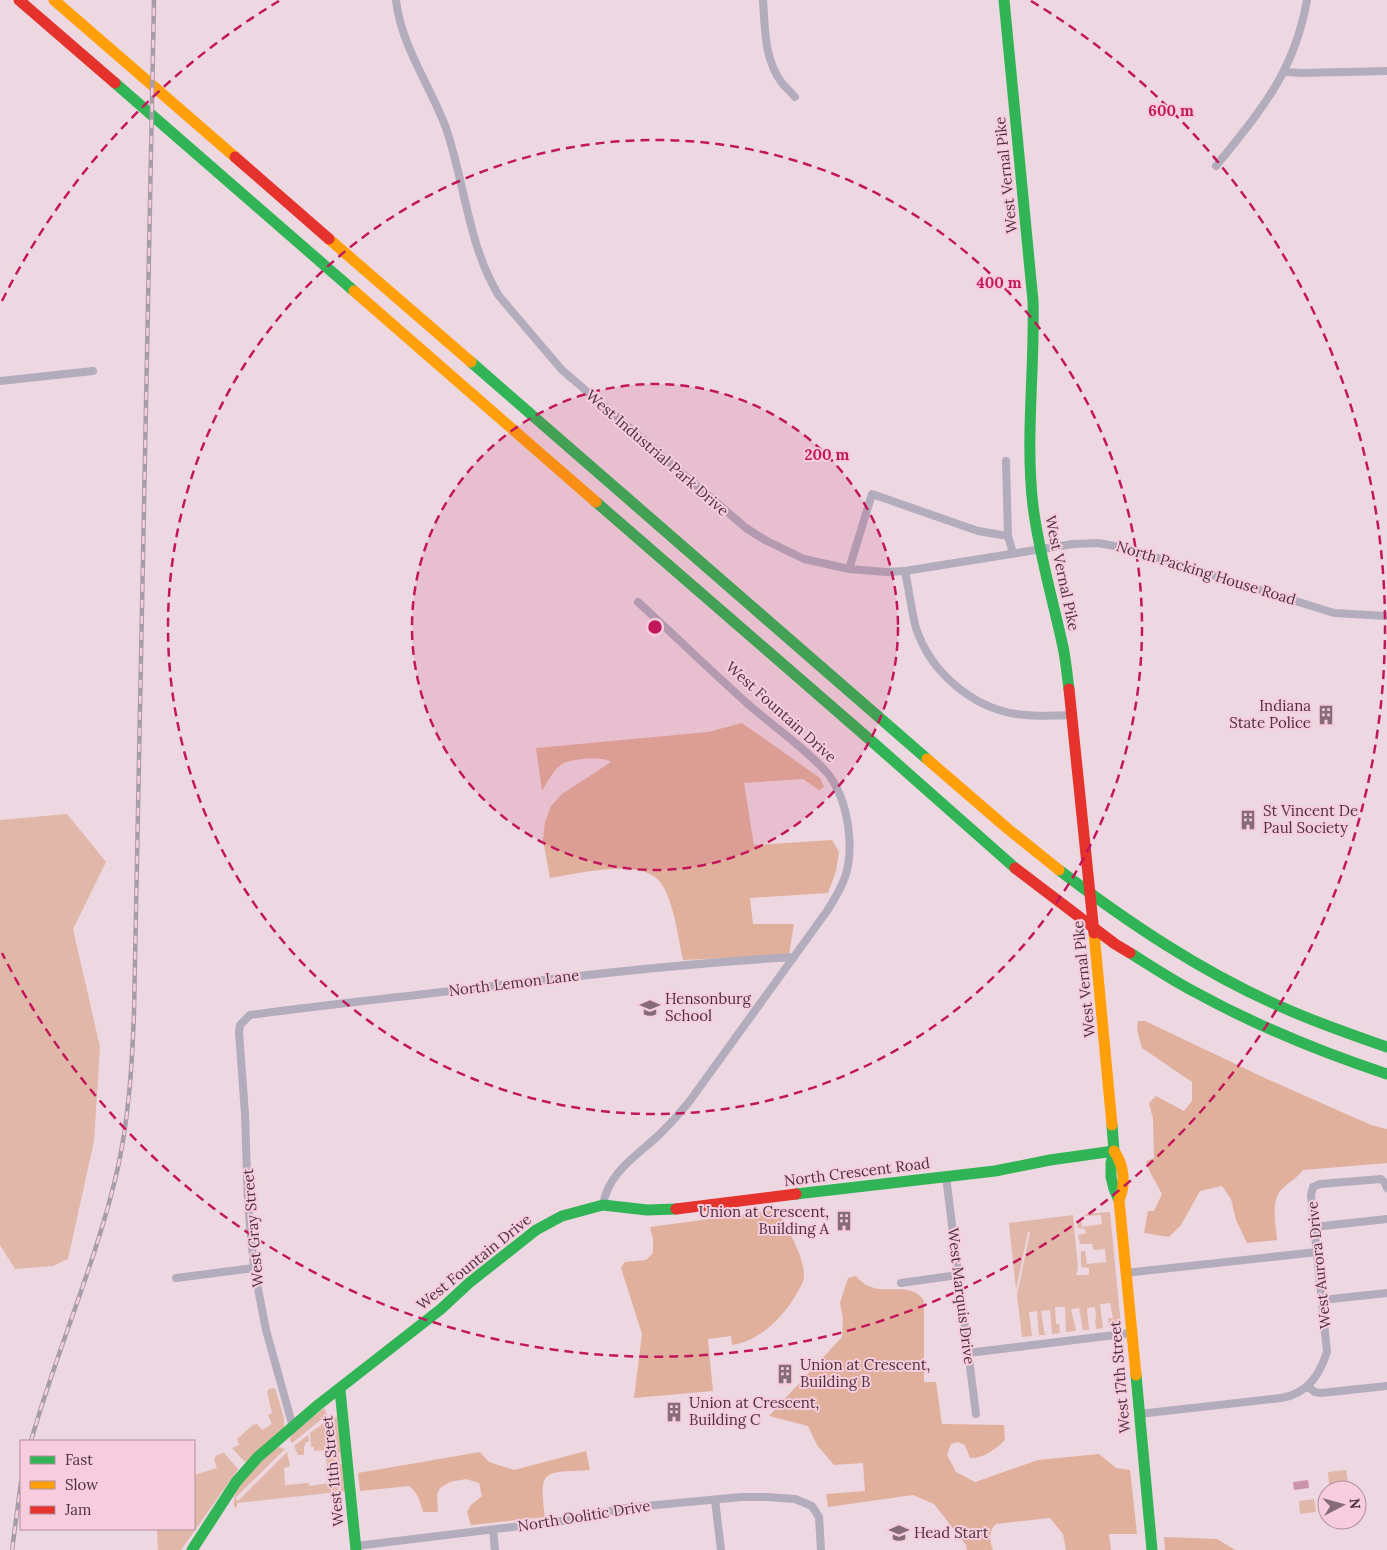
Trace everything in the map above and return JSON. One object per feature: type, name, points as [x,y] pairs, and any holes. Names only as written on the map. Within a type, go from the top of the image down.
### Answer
[{"type":"main road","points":[[19,0],[1044,891],[1115,944],[1192,991],[1267,1028],[1341,1059],[1387,1074]]},
{"type":"main road","points":[[54,0],[955,784],[1054,867],[1137,928],[1213,973],[1302,1016],[1387,1047]]},
{"type":"main road","name":"West Vernal Pike","points":[[1004,0],[1033,306],[1030,454],[1032,492],[1041,559],[1062,643],[1073,715],[1114,1152]]},
{"type":"main road","name":"North Crescent Road","points":[[603,1205],[647,1210],[674,1209],[995,1171],[1050,1160],[1114,1152]]},
{"type":"main road","name":"West 17th Street","points":[[1114,1152],[1110,1162],[1114,1191],[1119,1200],[1152,1550]]},
{"type":"main road","name":"West Fountain Drive","points":[[192,1550],[236,1482],[258,1458],[293,1427],[536,1230],[562,1216],[603,1205]]},
{"type":"main road","name":"West 11th Street","points":[[340,1390],[356,1548]]},
{"type":"street","name":"West Industrial Park Drive","points":[[396,0],[400,23],[434,99],[453,149],[474,238],[484,267],[499,296],[562,370],[738,522],[766,540],[804,559],[849,569],[886,572],[906,571]]},
{"type":"street","points":[[763,0],[765,28],[771,63],[781,82],[795,97]]},
{"type":"street","points":[[1216,166],[1259,113],[1285,72],[1298,40],[1307,0]]},
{"type":"street","points":[[1285,72],[1387,71]]},
{"type":"street","points":[[0,381],[93,371]]},
{"type":"street","points":[[1006,462],[1008,536],[1013,553]]},
{"type":"street","points":[[849,569],[872,494],[978,531],[1008,536]]},
{"type":"street","name":"North Packing House Road","points":[[906,571],[1073,544],[1108,544],[1334,613],[1387,616]]},
{"type":"street","points":[[906,571],[913,615],[923,644],[941,672],[953,683],[970,696],[998,710],[1031,716],[1073,715]]},
{"type":"street","name":"West Fountain Drive","points":[[603,1205],[607,1189],[621,1168],[659,1134],[689,1102],[794,957],[827,911],[844,878],[848,864],[847,820],[840,797],[829,776],[638,602]]},
{"type":"street","name":"North Lemon Lane","points":[[240,1025],[250,1015],[368,999],[710,962],[794,957]]},
{"type":"street","name":"West Gray Street","points":[[240,1025],[248,1204],[254,1268],[266,1330],[293,1427]]},
{"type":"street","name":"West Marquis Drive","points":[[946,1177],[976,1414]]},
{"type":"street","name":"West Aurora Drive","points":[[1308,1387],[1318,1375],[1327,1352],[1311,1195],[1313,1187],[1320,1184],[1381,1179],[1385,1182],[1387,1188]]},
{"type":"street","points":[[1314,1227],[1387,1219]]},
{"type":"street","points":[[1125,1273],[1317,1252]]},
{"type":"street","points":[[176,1278],[254,1268]]},
{"type":"street","points":[[901,1283],[958,1275]]},
{"type":"street","points":[[1322,1300],[1387,1293]]},
{"type":"street","points":[[968,1353],[1131,1333]]},
{"type":"street","points":[[1139,1414],[1281,1398],[1295,1395],[1308,1387],[1315,1392],[1321,1393],[1387,1386]]},
{"type":"street","name":"North Oolitic Drive","points":[[356,1548],[570,1520],[624,1508],[741,1497],[786,1498],[802,1501],[812,1506],[819,1517],[822,1550]]},
{"type":"street","points":[[715,1500],[721,1550]]},
{"type":"street","points":[[493,1530],[495,1550]]},
{"type":"shaded area","points":[[742,723],[820,778],[824,787],[819,790],[803,779],[744,783],[754,845],[832,840],[839,852],[836,871],[828,893],[750,898],[753,924],[794,924],[789,955],[683,960],[669,900],[661,883],[652,875],[640,871],[609,869],[550,878],[543,840],[545,822],[551,806],[562,794],[611,762],[601,759],[588,759],[564,763],[554,771],[542,791],[536,748],[708,732]]},
{"type":"shaded area","points":[[67,814],[106,862],[73,929],[100,1047],[94,1141],[68,1259],[53,1266],[15,1269],[0,1245],[0,820]]},
{"type":"shaded area","points":[[1138,1021],[1145,1021],[1267,1079],[1371,1125],[1387,1129],[1387,1163],[1303,1170],[1278,1194],[1275,1206],[1277,1240],[1247,1243],[1236,1220],[1231,1199],[1222,1186],[1200,1191],[1181,1225],[1169,1237],[1144,1233],[1148,1211],[1154,1211],[1162,1194],[1146,1161],[1154,1158],[1153,1119],[1149,1103],[1156,1096],[1184,1111],[1192,1101],[1192,1082],[1142,1048],[1137,1030]]},
{"type":"shaded area","points":[[777,1210],[795,1243],[804,1269],[802,1284],[784,1312],[761,1333],[742,1343],[732,1345],[731,1336],[708,1339],[713,1391],[634,1398],[642,1334],[621,1268],[625,1262],[646,1260],[653,1253],[653,1239],[650,1227]]},
{"type":"shaded area","points":[[1110,1212],[1121,1326],[1109,1327],[1108,1318],[1113,1318],[1110,1303],[1100,1304],[1103,1328],[1096,1329],[1095,1307],[1087,1308],[1089,1330],[1083,1330],[1079,1308],[1071,1309],[1076,1331],[1066,1332],[1065,1307],[1055,1307],[1056,1324],[1059,1324],[1060,1333],[1052,1334],[1050,1310],[1041,1311],[1045,1335],[1039,1335],[1037,1311],[1029,1312],[1032,1336],[1022,1337],[1017,1295],[1030,1232],[1028,1232],[1016,1290],[1009,1223],[1073,1215],[1078,1268],[1076,1275],[1089,1275],[1089,1268],[1081,1267],[1081,1251],[1085,1251],[1087,1264],[1106,1262],[1105,1249],[1094,1250],[1092,1244],[1080,1244],[1078,1235],[1086,1233],[1085,1229],[1078,1228],[1077,1221],[1081,1220],[1082,1227],[1102,1224],[1101,1215],[1085,1216],[1085,1214]]},
{"type":"shaded area","points":[[856,1276],[864,1284],[873,1288],[910,1290],[924,1301],[924,1382],[936,1382],[942,1424],[1004,1425],[1005,1440],[993,1450],[980,1457],[970,1458],[965,1445],[958,1442],[951,1444],[947,1455],[956,1472],[975,1482],[1038,1460],[1099,1454],[1116,1468],[1130,1470],[1137,1534],[1109,1534],[1111,1550],[1066,1550],[1063,1534],[1050,1518],[996,1524],[990,1536],[993,1550],[967,1550],[966,1545],[934,1504],[913,1495],[828,1507],[826,1494],[865,1491],[863,1463],[834,1465],[817,1445],[808,1426],[769,1416],[842,1337],[843,1319],[840,1303],[848,1278]]},
{"type":"shaded area","points":[[275,1388],[284,1418],[284,1427],[246,1462],[232,1448],[239,1445],[237,1439],[253,1425],[257,1424],[262,1430],[272,1424],[268,1415],[272,1413],[267,1392],[269,1389]]},
{"type":"shaded area","points":[[324,1408],[327,1415],[292,1443],[290,1440],[291,1435]]},
{"type":"shaded area","points":[[338,1417],[343,1461],[341,1462],[340,1453],[337,1453],[333,1418]]},
{"type":"shaded area","points":[[331,1418],[338,1490],[341,1489],[337,1455],[339,1455],[340,1464],[343,1464],[346,1491],[237,1503],[237,1508],[234,1506],[234,1498],[237,1490],[248,1474],[279,1447],[285,1449],[235,1498],[238,1501],[287,1452],[290,1466],[284,1468],[285,1485],[309,1483],[309,1486],[329,1483],[325,1450],[314,1451],[314,1447],[311,1447],[310,1433]]},
{"type":"shaded area","points":[[308,1435],[309,1442],[305,1442],[304,1455],[298,1455],[294,1446]]},
{"type":"shaded area","points":[[586,1451],[590,1470],[554,1473],[544,1481],[543,1501],[545,1517],[471,1525],[467,1512],[471,1505],[482,1496],[479,1483],[466,1479],[450,1482],[440,1488],[437,1494],[438,1512],[423,1512],[417,1494],[409,1486],[360,1491],[358,1473],[480,1452],[489,1462],[514,1470]]},
{"type":"shaded area","points":[[224,1453],[238,1469],[181,1550],[158,1550],[157,1530],[195,1530],[195,1475],[217,1468],[214,1459],[217,1455]]},
{"type":"shaded area","points":[[1346,1470],[1348,1480],[1329,1480],[1328,1472]]},
{"type":"shaded area","points":[[1308,1480],[1309,1488],[1294,1490],[1293,1482]]},
{"type":"shaded area","points":[[1314,1499],[1316,1512],[1300,1514],[1299,1501]]},
{"type":"shaded area","points":[[1164,1537],[1217,1539],[1235,1550],[1165,1550]]},
{"type":"railway","points":[[31,1440],[109,1202],[122,1148],[129,1090],[134,1013],[154,0]]},
{"type":"railway","points":[[12,1550],[20,1490]]},
{"type":"traffic: fast","points":[[1004,0],[1033,301],[1030,429],[1033,506],[1042,559],[1064,652],[1069,689]]},
{"type":"traffic: fast","points":[[115,83],[354,291]]},
{"type":"traffic: fast","points":[[471,362],[927,759]]},
{"type":"traffic: fast","points":[[596,502],[1015,868]]},
{"type":"traffic: fast","points":[[1059,870],[1167,946],[1225,979],[1254,994],[1335,1029],[1387,1047]]},
{"type":"traffic: fast","points":[[1130,953],[1169,978],[1240,1015],[1337,1057],[1387,1074]]},
{"type":"traffic: fast","points":[[1112,1125],[1114,1151],[1111,1163],[1111,1177],[1119,1200]]},
{"type":"traffic: fast","points":[[796,1194],[995,1171],[1050,1160],[1114,1151]]},
{"type":"traffic: fast","points":[[192,1550],[236,1482],[258,1457],[318,1405],[441,1309],[469,1283],[536,1230],[562,1216],[603,1205],[647,1210],[676,1209]]},
{"type":"traffic: fast","points":[[1136,1375],[1152,1550]]},
{"type":"traffic: fast","points":[[340,1390],[356,1550]]},
{"type":"traffic: slow","points":[[54,0],[235,157]]},
{"type":"traffic: slow","points":[[329,239],[471,362]]},
{"type":"traffic: slow","points":[[354,291],[596,502]]},
{"type":"traffic: slow","points":[[927,759],[1059,870]]},
{"type":"traffic: slow","points":[[1094,933],[1112,1125]]},
{"type":"traffic: slow","points":[[1114,1151],[1120,1162],[1123,1175],[1123,1188],[1119,1200],[1136,1375]]},
{"type":"traffic: jam","points":[[19,0],[115,83]]},
{"type":"traffic: jam","points":[[235,157],[329,239]]},
{"type":"traffic: jam","points":[[1069,689],[1094,933]]},
{"type":"traffic: jam","points":[[1015,868],[1115,944],[1130,953]]},
{"type":"traffic: jam","points":[[676,1209],[796,1194]]},
{"type":"place","name":"Indiana State Police","points":[[1326,715]]},
{"type":"place","name":"St Vincent De Paul Society","points":[[1248,820]]},
{"type":"place","name":"Hensonburg School","points":[[650,1008]]},
{"type":"place","name":"Union at Crescent, Building A","points":[[844,1221]]},
{"type":"place","name":"Union at Crescent, Building B","points":[[785,1374]]},
{"type":"place","name":"Union at Crescent, Building C","points":[[674,1412]]},
{"type":"place","name":"Head Start","points":[[899,1533]]}]
